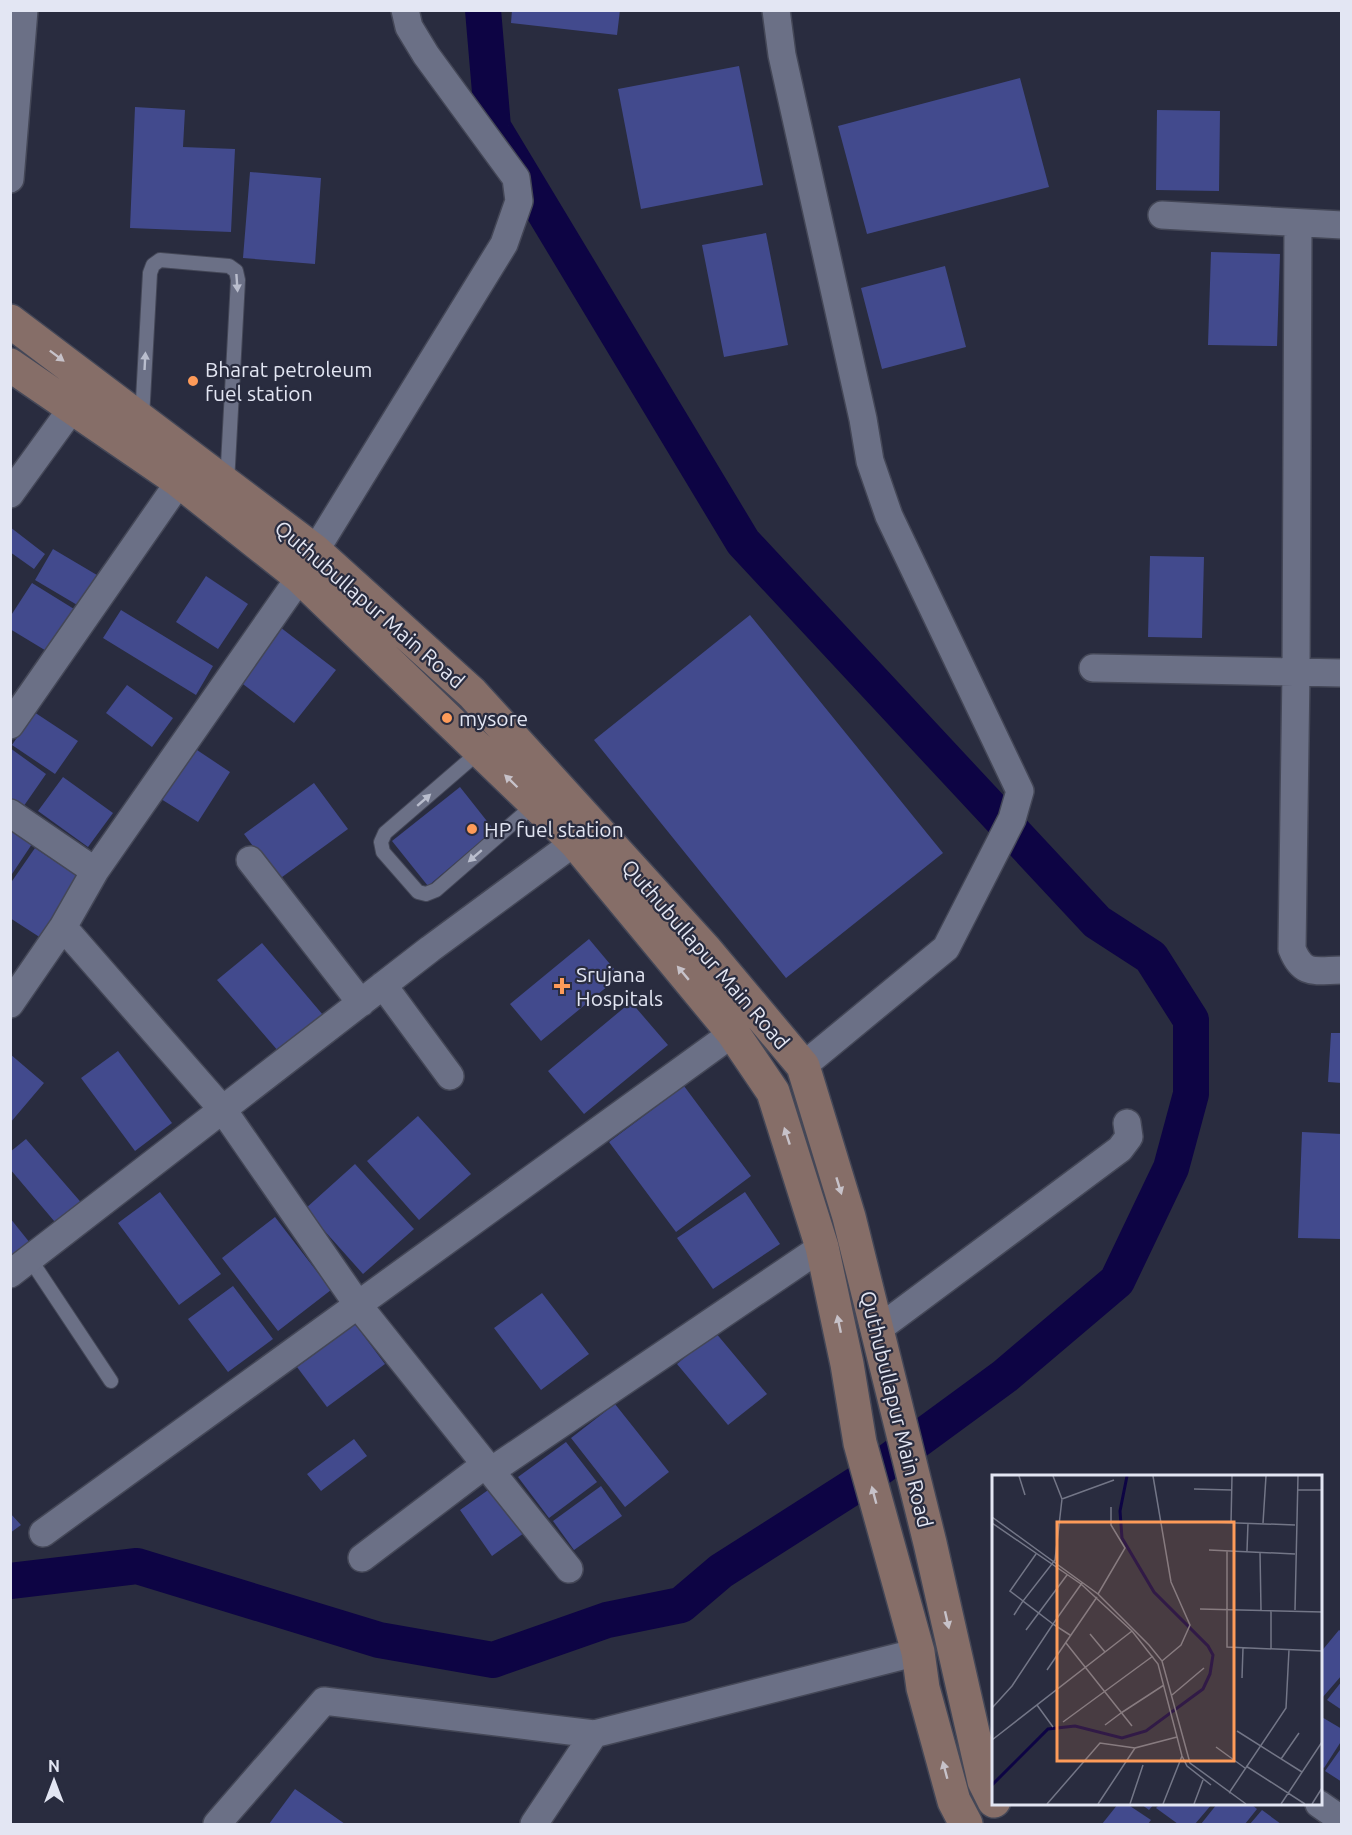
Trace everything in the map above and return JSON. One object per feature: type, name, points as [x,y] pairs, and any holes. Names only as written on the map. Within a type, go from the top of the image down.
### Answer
[{"type":"main road","name":"Quthubullapur Main Road","points":[[10,321],[142,420],[187,471],[226,484],[307,564],[480,751],[575,842],[733,1033],[773,1092],[822,1247],[847,1364],[860,1443],[918,1652],[922,1688],[955,1817]]},
{"type":"main road","name":"Quthubullapur Main Road","points":[[10,365],[73,407],[187,471],[472,693],[705,949],[803,1066],[849,1217],[930,1543],[984,1781],[992,1798]]},
{"type":"main road","points":[[847,1364],[879,1341]]},
{"type":"main road","points":[[902,1594],[938,1580]]},
{"type":"main road","name":"Quthubullapur Main Road","points":[[996,1805],[1005,1824]]},
{"type":"street","points":[[10,179],[24,10]]},
{"type":"street","points":[[10,1004],[63,927],[95,871],[307,564],[504,244],[519,201],[516,178],[426,55],[409,27],[405,10]]},
{"type":"street","points":[[776,10],[782,55],[863,419],[870,461],[889,516],[1020,791],[1012,819],[946,948],[803,1066]]},
{"type":"street","points":[[1162,215],[1341,225]]},
{"type":"street","points":[[1298,224],[1292,949],[1297,962],[1307,970],[1341,970]]},
{"type":"street","points":[[10,494],[73,407]]},
{"type":"street","points":[[10,725],[187,471]]},
{"type":"street","points":[[1093,668],[1341,673]]},
{"type":"street","points":[[10,813],[95,871]]},
{"type":"street","points":[[20,1267],[383,985],[575,842]]},
{"type":"street","points":[[250,860],[361,1003]]},
{"type":"street","points":[[63,927],[223,1110],[358,1305],[569,1569]]},
{"type":"street","points":[[383,985],[450,1076]]},
{"type":"street","points":[[43,1533],[733,1033]]},
{"type":"street","points":[[879,1341],[1120,1149],[1129,1137],[1127,1124]]},
{"type":"street","points":[[363,1558],[488,1468],[822,1247]]},
{"type":"street","points":[[217,1824],[324,1701],[594,1734],[918,1652]]},
{"type":"street","points":[[534,1824],[594,1734]]},
{"type":"street","points":[[1322,1805],[1341,1820]]},
{"type":"lane","points":[[142,420],[150,273],[153,265],[160,260],[229,266],[236,271],[238,280],[226,484]]},
{"type":"lane","points":[[480,751],[385,833],[381,842],[383,852],[418,892],[426,894],[436,890],[535,804]]},
{"type":"lane","points":[[20,1267],[111,1381]]},
{"type":"building","points":[[512,10],[620,10],[617,35],[511,23]]},
{"type":"building","points":[[739,66],[763,185],[641,209],[618,89]]},
{"type":"building","points":[[1020,78],[1049,187],[867,234],[838,126]]},
{"type":"building","points":[[135,107],[185,110],[183,147],[235,149],[231,232],[130,228]]},
{"type":"building","points":[[1157,110],[1220,111],[1219,191],[1156,190]]},
{"type":"building","points":[[250,172],[321,178],[315,264],[243,258]]},
{"type":"building","points":[[766,233],[788,345],[724,357],[702,245]]},
{"type":"building","points":[[1211,252],[1280,254],[1277,346],[1208,345]]},
{"type":"building","points":[[945,266],[966,347],[882,369],[861,288]]},
{"type":"building","points":[[10,527],[45,554],[34,569],[10,552]]},
{"type":"building","points":[[53,549],[102,578],[84,609],[35,580]]},
{"type":"building","points":[[1150,556],[1204,557],[1202,638],[1148,637]]},
{"type":"building","points":[[206,576],[248,604],[218,649],[176,622]]},
{"type":"building","points":[[32,583],[74,609],[48,652],[10,629],[10,617]]},
{"type":"building","points":[[121,610],[213,666],[196,695],[103,638]]},
{"type":"building","points":[[750,615],[943,853],[786,978],[594,740]]},
{"type":"building","points":[[276,624],[336,670],[294,723],[235,678]]},
{"type":"building","points":[[127,685],[173,718],[152,747],[106,713]]},
{"type":"building","points":[[34,712],[78,741],[55,774],[12,745]]},
{"type":"building","points":[[10,748],[46,774],[21,810],[10,803]]},
{"type":"building","points":[[194,748],[230,772],[198,822],[161,799]]},
{"type":"building","points":[[63,777],[113,813],[88,847],[38,811]]},
{"type":"building","points":[[314,783],[348,829],[278,880],[244,834]]},
{"type":"building","points":[[460,787],[494,830],[428,886],[392,841]]},
{"type":"building","points":[[10,830],[32,844],[10,877]]},
{"type":"building","points":[[35,848],[80,878],[41,938],[10,918],[10,884]]},
{"type":"building","points":[[589,939],[620,976],[541,1041],[510,1004]]},
{"type":"building","points":[[262,943],[323,1015],[279,1052],[217,980]]},
{"type":"building","points":[[631,1002],[668,1045],[584,1114],[548,1071]]},
{"type":"building","points":[[1331,1033],[1342,1033],[1342,1083],[1328,1082]]},
{"type":"building","points":[[118,1051],[172,1123],[135,1151],[81,1078]]},
{"type":"building","points":[[10,1054],[44,1083],[10,1123]]},
{"type":"building","points":[[684,1086],[751,1176],[676,1232],[609,1142]]},
{"type":"building","points":[[418,1116],[471,1174],[419,1220],[367,1161]]},
{"type":"building","points":[[1302,1132],[1342,1134],[1342,1239],[1298,1238]]},
{"type":"building","points":[[26,1139],[85,1207],[60,1228],[10,1169],[10,1152]]},
{"type":"building","points":[[355,1164],[414,1229],[363,1274],[305,1209]]},
{"type":"building","points":[[160,1192],[221,1274],[179,1305],[118,1223]]},
{"type":"building","points":[[745,1192],[780,1244],[713,1289],[677,1238]]},
{"type":"building","points":[[275,1217],[331,1290],[278,1331],[222,1258]]},
{"type":"building","points":[[10,1218],[30,1243],[10,1258]]},
{"type":"building","points":[[233,1286],[273,1339],[228,1372],[188,1319]]},
{"type":"building","points":[[542,1293],[589,1354],[541,1390],[494,1328]]},
{"type":"building","points":[[355,1324],[385,1364],[327,1407],[297,1367]]},
{"type":"building","points":[[715,1332],[767,1394],[728,1425],[677,1364]]},
{"type":"building","points":[[615,1404],[669,1472],[625,1507],[571,1438]]},
{"type":"building","points":[[354,1439],[367,1456],[321,1491],[307,1474]]},
{"type":"building","points":[[566,1442],[597,1482],[549,1518],[518,1477]]},
{"type":"building","points":[[601,1486],[622,1516],[574,1550],[553,1521]]},
{"type":"building","points":[[491,1488],[524,1533],[492,1556],[460,1510]]},
{"type":"building","points":[[10,1513],[21,1525],[10,1533]]},
{"type":"building","points":[[1339,1630],[1342,1632],[1342,1675],[1322,1698],[1322,1651]]},
{"type":"building","points":[[1342,1681],[1342,1710],[1327,1700]]},
{"type":"building","points":[[1322,1717],[1342,1729],[1342,1740],[1324,1768],[1322,1766]]},
{"type":"building","points":[[1342,1747],[1342,1782],[1325,1771]]},
{"type":"building","points":[[295,1789],[345,1824],[269,1824]]},
{"type":"building","points":[[1117,1805],[1128,1805],[1151,1820],[1148,1824],[1102,1824]]},
{"type":"building","points":[[1142,1805],[1153,1805],[1149,1810]]},
{"type":"building","points":[[1159,1805],[1211,1805],[1195,1824],[1178,1824],[1156,1808]]},
{"type":"building","points":[[1216,1805],[1252,1805],[1257,1809],[1245,1824],[1201,1824]]},
{"type":"building","points":[[1262,1810],[1281,1824],[1250,1824]]},
{"type":"waterway","points":[[10,1581],[137,1566],[379,1640],[493,1660],[607,1620],[681,1605],[721,1571],[859,1483],[1005,1376],[1117,1281],[1171,1168],[1191,1094],[1191,1020],[1151,957],[1097,922],[743,542],[493,127],[483,10]]},
{"type":"place","name":"Bharat petroleum fuel station","points":[[193,381]]},
{"type":"place","name":"mysore","points":[[447,718]]},
{"type":"place","name":"HP fuel station","points":[[472,829]]},
{"type":"place","name":"Srujana Hospitals","points":[[562,986]]}]
